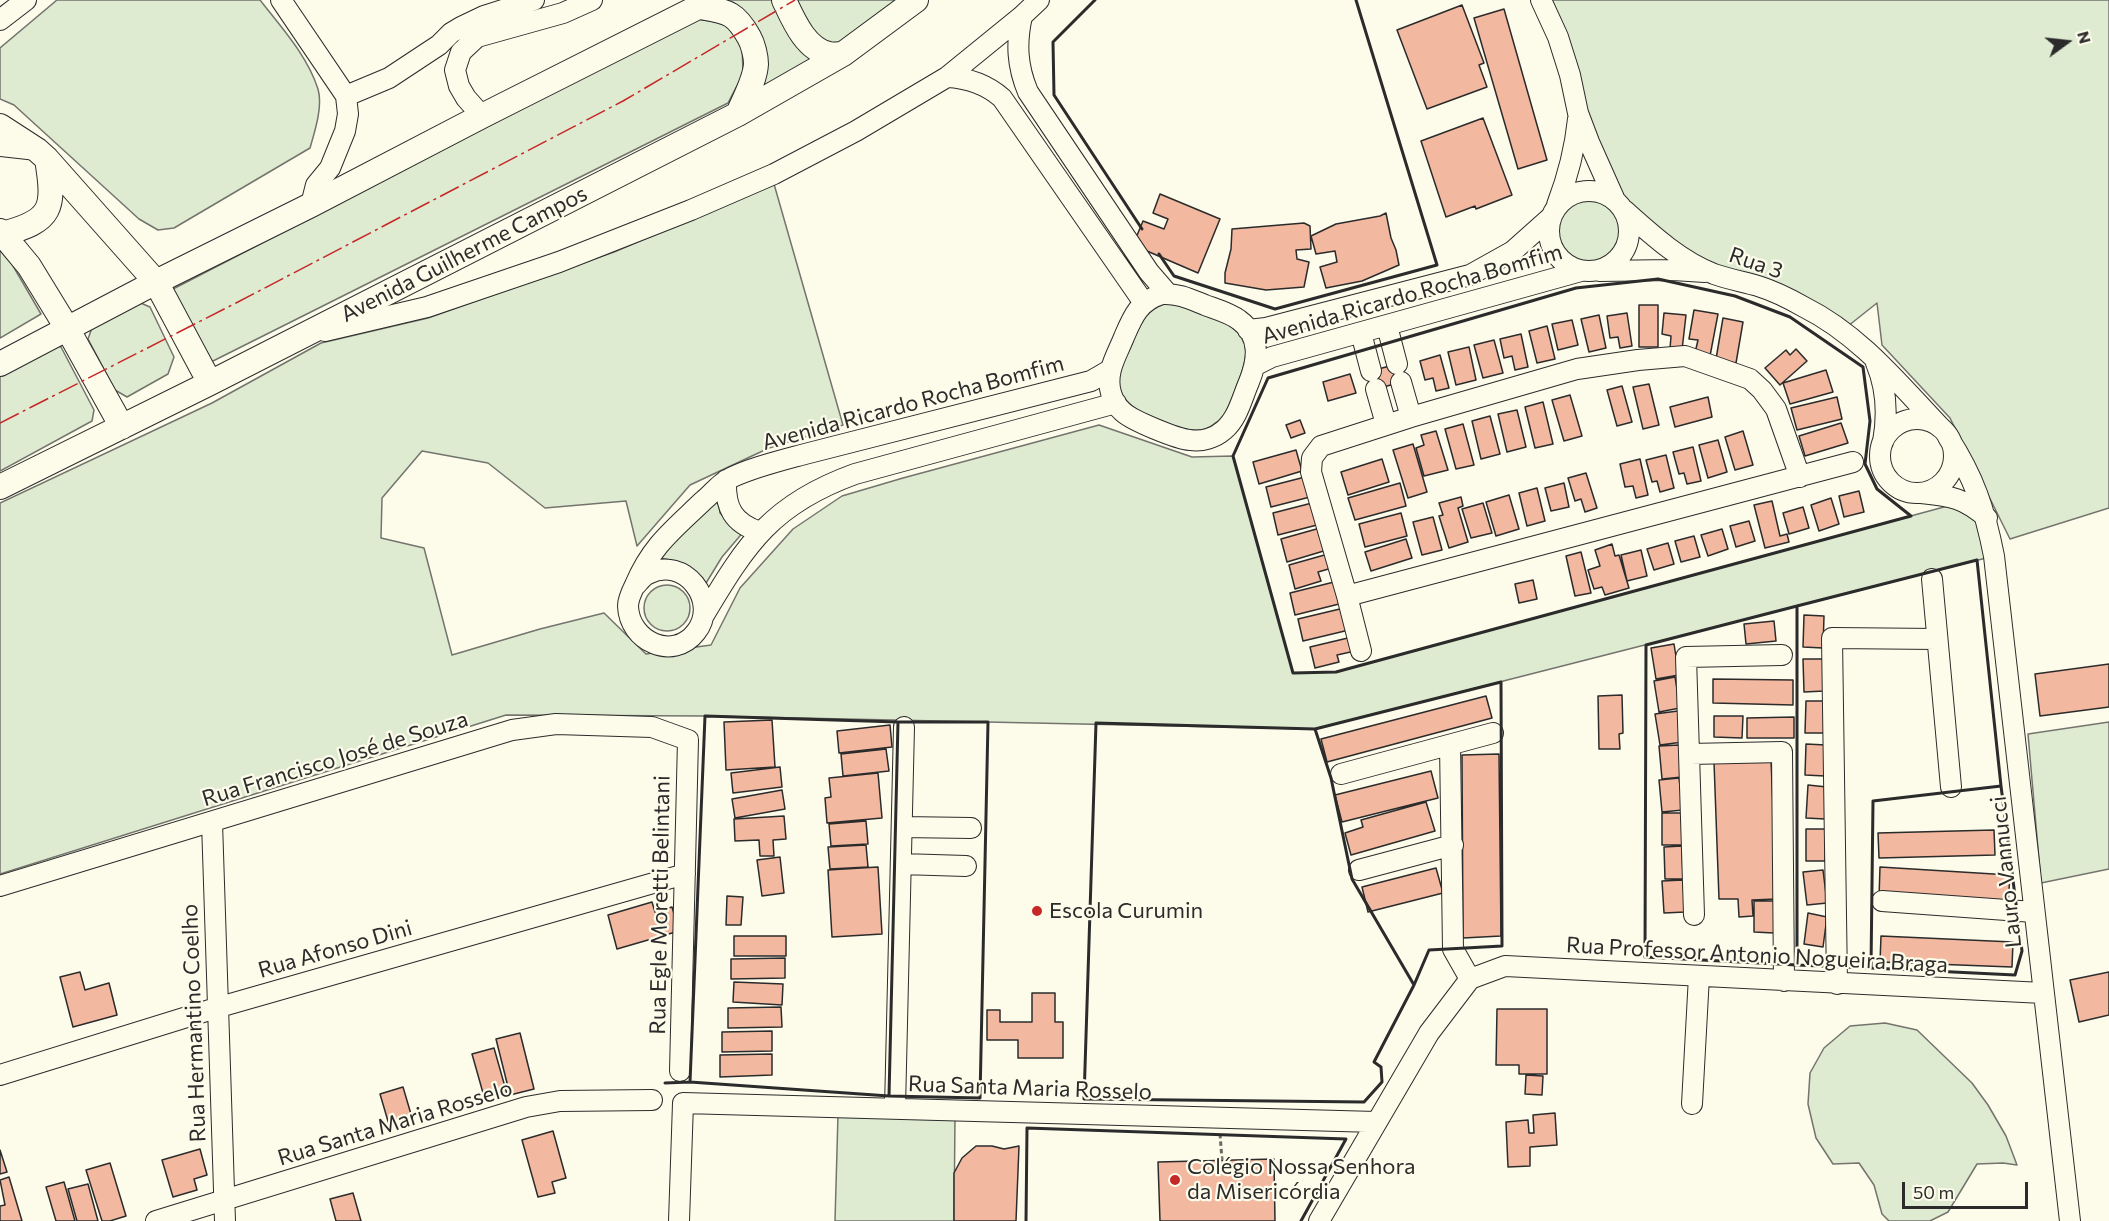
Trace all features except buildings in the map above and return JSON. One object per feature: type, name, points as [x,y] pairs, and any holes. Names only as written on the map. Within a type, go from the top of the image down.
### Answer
[{"type":"main road","points":[[784,0],[795,23],[810,44],[828,54],[843,54]]},
{"type":"main road","name":"Avenida Guilherme Campos","points":[[0,487],[210,383],[738,114],[843,54],[916,0]]},
{"type":"main road","points":[[0,364],[156,282],[706,4],[739,19],[752,42],[756,64],[750,87],[738,114]]},
{"type":"main road","points":[[0,126],[42,154],[156,282],[210,383]]},
{"type":"main road","points":[[42,154],[52,186],[49,209],[32,224],[1,232],[29,266],[67,328],[122,427]]},
{"type":"street","points":[[0,20],[26,0]]},
{"type":"street","points":[[281,0],[346,96],[348,114],[345,131],[330,168],[316,185],[311,205]]},
{"type":"street","points":[[346,96],[389,78],[462,27],[484,16],[534,0]]},
{"type":"street","points":[[299,337],[427,307],[559,262],[691,210],[774,174],[845,137],[946,77],[1039,0]]},
{"type":"street","points":[[1540,1],[1561,47],[1578,113],[1600,171],[1619,204],[1629,225],[1628,240],[1622,255],[1611,265],[1589,271],[1568,266],[1558,257],[1551,245],[1548,232],[1554,212],[1569,195],[1584,190],[1600,191],[1619,204]]},
{"type":"street","points":[[482,116],[459,86],[455,70],[461,52],[477,37],[580,3]]},
{"type":"street","points":[[1022,16],[1017,47],[1022,78],[1028,92],[1149,272],[1168,294]]},
{"type":"street","points":[[946,77],[959,77],[982,84],[1002,98],[1144,303]]},
{"type":"street","name":"Avenida Ricardo Rocha Bomfim","points":[[1248,330],[1266,328],[1470,275],[1513,251],[1554,212],[1568,175],[1575,145],[1578,113]]},
{"type":"street","points":[[0,146],[42,154]]},
{"type":"street","name":"Rua 3","points":[[1619,204],[1651,234],[1680,255],[1712,273],[1760,287],[1805,307],[1843,330],[1874,357],[1944,433],[1962,458],[1987,518]]},
{"type":"street","name":"Avenida Ricardo Rocha Bomfim","points":[[1256,365],[1272,357],[1589,271],[1673,270],[1712,273]]},
{"type":"street","points":[[1116,404],[1109,384],[1110,370],[1134,313],[1155,296],[1168,294]]},
{"type":"street","name":"Avenida Ricardo Rocha Bomfim","points":[[1110,370],[1091,381],[805,454],[726,480],[669,532],[647,558],[628,604],[631,623],[643,639],[660,646],[680,644],[696,633],[704,615],[733,567],[760,532],[784,510],[806,495],[830,483],[866,471],[1116,404],[1131,418],[1182,439],[1205,439],[1219,434],[1230,424],[1256,365],[1255,343],[1248,330],[1238,319],[1182,295],[1168,294]]},
{"type":"street","points":[[1387,326],[1411,417]]},
{"type":"street","points":[[1360,333],[1386,424]]},
{"type":"street","points":[[1361,651],[1311,472],[1312,458],[1321,446],[1386,424],[1577,369],[1685,356],[1750,379],[1762,390],[1776,409],[1800,477]]},
{"type":"street","name":"Rua 3","points":[[1874,357],[1884,382],[1887,408],[1883,442]]},
{"type":"street","points":[[1919,493],[1932,490],[1942,483],[1950,473],[1954,461],[1952,448],[1944,433],[1931,423],[1920,420],[1897,425],[1883,442],[1880,454],[1881,465],[1886,477],[1895,486],[1907,492],[1953,496],[1966,501],[1987,518]]},
{"type":"street","points":[[1347,596],[1853,462]]},
{"type":"street","points":[[726,480],[726,494],[733,515],[750,529],[760,532]]},
{"type":"street","name":"Lauro Vannucci","points":[[1987,518],[1994,556],[2070,1221]]},
{"type":"street","points":[[634,586],[648,574],[664,569],[681,572],[695,583],[699,590],[703,598],[704,615]]},
{"type":"street","points":[[1932,579],[1951,787]]},
{"type":"street","points":[[1837,984],[1832,638],[1937,639]]},
{"type":"street","points":[[1695,915],[1686,657],[1782,655]]},
{"type":"street","name":"Rua Francisco José de Souza","points":[[0,886],[512,730],[556,724],[652,727],[688,740]]},
{"type":"street","points":[[895,1108],[904,727]]},
{"type":"street","points":[[1341,774],[1493,733]]},
{"type":"street","name":"Rua Egle Moretti Belintani","points":[[680,1071],[688,740]]},
{"type":"street","points":[[1319,1221],[1429,1033],[1470,979],[1453,949],[1450,745]]},
{"type":"street","points":[[1690,754],[1782,752],[1784,981]]},
{"type":"street","name":"Rua Hermantino Coelho","points":[[212,822],[216,1008],[225,1221]]},
{"type":"street","points":[[902,827],[971,828]]},
{"type":"street","points":[[1359,870],[1453,844]]},
{"type":"street","points":[[901,864],[966,866]]},
{"type":"street","name":"Rua Afonso Dini","points":[[0,1075],[216,1008],[685,874]]},
{"type":"street","points":[[1882,901],[2034,912]]},
{"type":"street","name":"Rua Professor Antonio Nogueira Braga","points":[[1470,979],[1505,966],[2043,993]]},
{"type":"street","points":[[1692,1104],[1699,976]]},
{"type":"street","name":"Rua Santa Maria Rosselo","points":[[156,1221],[526,1107],[560,1101],[652,1100]]},
{"type":"street","name":"Rua Santa Maria Rosselo","points":[[680,1221],[683,1102],[1376,1122]]},
{"type":"path","points":[[1219,1118],[1222,1160]]},
{"type":"green space","points":[[57,0],[260,0],[300,53],[318,89],[319,111],[310,148],[174,228],[158,230],[139,219],[14,105],[0,99],[0,48]]},
{"type":"green space","points":[[723,0],[778,0],[824,58],[749,102],[761,65]]},
{"type":"green space","points":[[790,0],[908,0],[837,49],[816,41]]},
{"type":"green space","points":[[1540,0],[2109,0],[2109,508],[2010,539],[1950,418],[1882,345],[1877,303],[1843,330],[1720,275],[1624,210]]},
{"type":"green space","points":[[696,19],[724,23],[742,44],[743,74],[728,103],[211,362],[173,289]]},
{"type":"green space","points":[[774,184],[843,425],[769,448],[690,485],[637,546],[626,501],[545,508],[488,463],[422,451],[382,498],[381,538],[424,548],[452,655],[604,613],[646,654],[711,645],[740,588],[793,529],[842,496],[1099,425],[1192,457],[1233,456],[1293,673],[1336,672],[1966,501],[1994,556],[1315,729],[705,716],[506,715],[0,874],[0,503],[212,403],[321,343],[428,318],[614,252]]},
{"type":"green space","points":[[1590,197],[1603,200],[1614,207],[1621,218],[1624,231],[1621,244],[1614,255],[1603,262],[1590,265],[1577,262],[1566,255],[1559,244],[1556,231],[1559,218],[1566,207],[1577,200]]},
{"type":"green space","points":[[0,250],[9,259],[41,314],[0,338]]},
{"type":"green space","points":[[136,301],[150,307],[174,357],[168,374],[127,397],[115,390],[88,339],[93,325]]},
{"type":"green space","points":[[1164,304],[1184,307],[1232,327],[1244,340],[1246,357],[1244,365],[1225,413],[1218,421],[1204,429],[1187,429],[1150,416],[1130,404],[1120,390],[1121,368],[1144,319],[1152,310]]},
{"type":"green space","points":[[54,344],[61,347],[94,410],[92,421],[0,471],[0,372]]},
{"type":"green space","points":[[718,498],[720,513],[734,527],[745,530],[722,557],[703,588],[687,566],[660,558],[681,531]]},
{"type":"green space","points":[[667,585],[683,592],[690,608],[683,624],[667,631],[651,624],[644,608],[651,592]]},
{"type":"green space","points":[[2109,722],[2109,869],[2041,883],[2028,734]]},
{"type":"green space","points":[[1885,1023],[1917,1030],[1972,1083],[2006,1136],[2017,1165],[1977,1164],[1948,1212],[1930,1221],[1889,1221],[1882,1214],[1874,1185],[1859,1163],[1833,1164],[1816,1138],[1808,1104],[1810,1073],[1824,1048],[1850,1026]]},
{"type":"green space","points":[[838,1115],[955,1118],[954,1221],[835,1221]]},
{"type":"wall","points":[[1095,0],[1053,42],[1054,95],[1142,229]]},
{"type":"wall","points":[[1159,254],[1174,276],[1275,309],[1437,265],[1356,0]]},
{"type":"wall","points":[[1658,279],[1735,296],[1790,317],[1863,367],[1870,421],[1865,464],[1877,489],[1911,516],[1336,672],[1293,673],[1233,456],[1268,378],[1576,288],[1658,279]]},
{"type":"wall","points":[[1977,560],[2001,786],[1873,801],[1871,968],[1797,965],[1797,606],[1977,560]]},
{"type":"wall","points":[[1797,606],[1797,965],[1645,957],[1646,645],[1797,606]]},
{"type":"wall","points":[[1501,682],[1502,946],[1429,950],[1414,985],[1352,879],[1331,778],[1315,729],[1501,682]]},
{"type":"wall","points":[[705,716],[898,722],[889,1096],[690,1082],[705,716]]},
{"type":"wall","points":[[898,722],[988,722],[980,1098],[889,1096],[898,722]]},
{"type":"wall","points":[[1096,723],[1315,729],[1331,778],[1352,879],[1414,985],[1374,1062],[1381,1067],[1382,1082],[1364,1102],[1084,1099],[1096,723]]},
{"type":"wall","points":[[2001,786],[2022,951],[2015,975],[1871,968],[1873,801],[2001,786]]},
{"type":"wall","points":[[665,1083],[690,1082]]},
{"type":"wall","points":[[1026,1221],[1027,1128],[1346,1139],[1301,1221]]},
{"type":"power","points":[[0,423],[623,101],[795,0]]},
{"type":"place","name":"Escola Curumin","points":[[1037,911]]},
{"type":"place","name":"Colégio Nossa Senhora da Misericórdia","points":[[1175,1180]]}]
